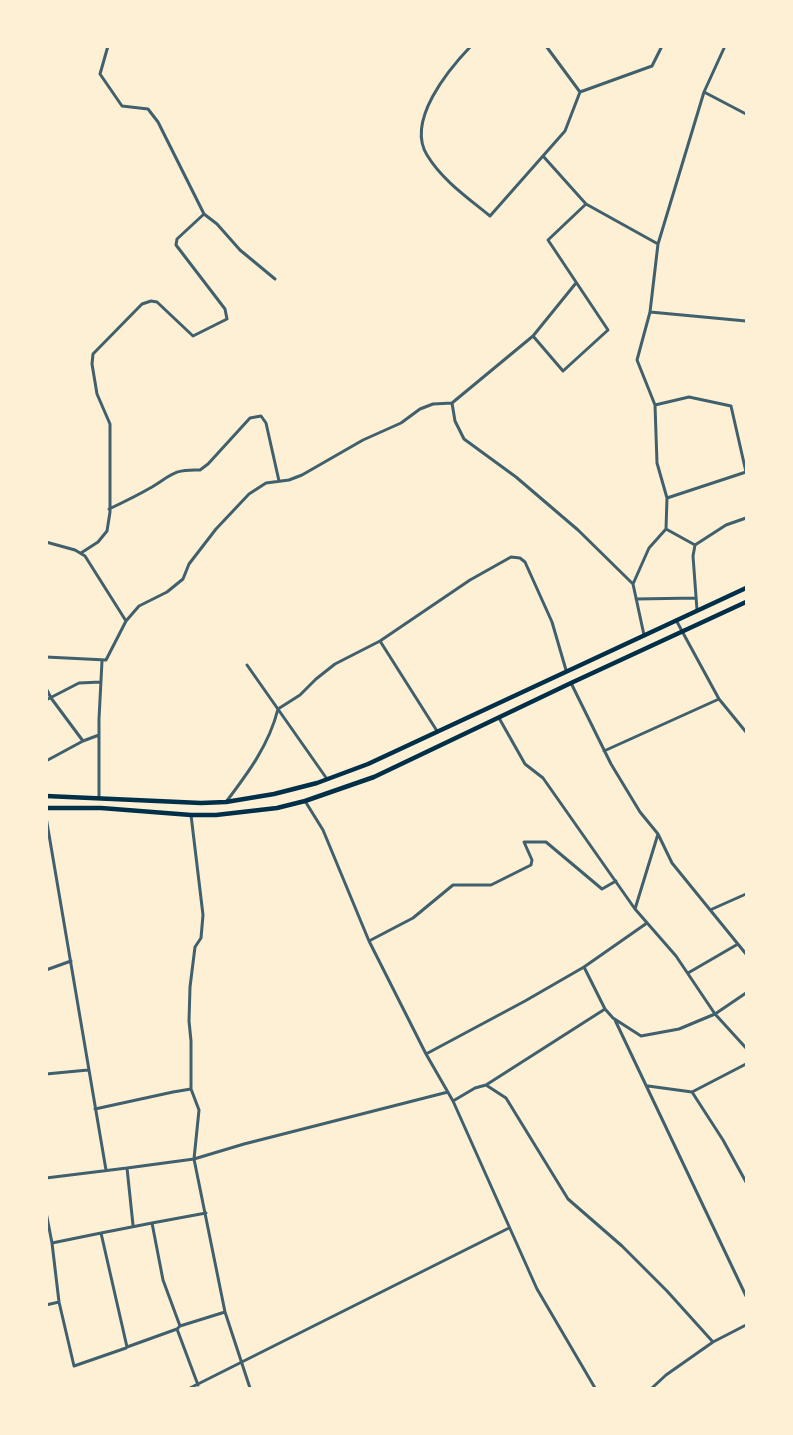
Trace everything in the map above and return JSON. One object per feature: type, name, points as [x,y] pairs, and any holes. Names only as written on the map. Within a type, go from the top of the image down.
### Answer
[{"type":"main road","points":[[46,796],[201,803],[226,802],[274,794],[327,779],[368,764],[566,670],[747,588]]},
{"type":"main road","points":[[46,808],[101,808],[216,815],[277,808],[305,801],[374,777],[747,602]]},
{"type":"main road","points":[[519,692],[526,704]]},
{"type":"main road","points":[[274,794],[277,808]]},
{"type":"street","points":[[108,46],[100,74],[122,106],[148,109],[158,122],[204,214],[217,224],[240,250],[275,279]]},
{"type":"street","points":[[471,46],[446,74],[425,112],[421,138],[426,153],[451,184],[490,216],[565,131],[580,92],[652,66],[662,46]]},
{"type":"street","points":[[546,46],[580,92]]},
{"type":"street","points":[[633,584],[649,548],[666,529],[668,498],[657,463],[655,405],[637,360],[650,312],[658,244],[704,92],[725,46]]},
{"type":"street","points":[[704,92],[747,114]]},
{"type":"street","points":[[543,156],[586,204],[658,244]]},
{"type":"street","points":[[533,336],[563,371],[608,330],[548,240],[586,204]]},
{"type":"street","points":[[81,553],[98,542],[107,531],[110,509],[110,424],[97,394],[92,364],[93,354],[142,304],[151,301],[157,303],[193,336],[227,319],[225,309],[176,245],[177,239],[204,214]]},
{"type":"street","points":[[46,657],[106,660],[126,621],[139,606],[167,592],[183,579],[189,564],[209,538],[232,510],[249,494],[266,483],[302,475],[363,440],[401,423],[420,409],[433,404],[452,403],[533,336],[576,283]]},
{"type":"street","points":[[650,312],[747,321]]},
{"type":"street","points":[[655,405],[689,397],[731,406],[746,472],[668,498]]},
{"type":"street","points":[[452,403],[455,421],[464,439],[516,477],[578,530],[633,584],[644,635]]},
{"type":"street","points":[[110,509],[154,486],[169,474],[184,470],[200,470],[250,418],[261,416],[266,423],[279,481]]},
{"type":"street","points":[[697,611],[693,556],[695,545],[726,525],[747,518]]},
{"type":"street","points":[[666,529],[695,545]]},
{"type":"street","points":[[46,542],[75,550],[85,556],[126,621]]},
{"type":"street","points":[[226,802],[262,751],[274,726],[278,709],[300,694],[335,664],[380,641],[470,580],[511,557],[520,558],[525,562],[552,621],[566,670]]},
{"type":"street","points":[[636,599],[696,598]]},
{"type":"street","points":[[676,620],[681,633],[719,699],[747,732]]},
{"type":"street","points":[[380,641],[437,731]]},
{"type":"street","points":[[99,798],[102,661]]},
{"type":"street","points":[[247,665],[327,779]]},
{"type":"street","points":[[46,700],[79,684],[101,682]]},
{"type":"street","points":[[571,683],[604,751],[640,812],[658,834],[672,863],[747,954]]},
{"type":"street","points":[[46,688],[83,741]]},
{"type":"street","points":[[604,751],[719,699]]},
{"type":"street","points":[[499,718],[525,764],[543,778],[635,909],[676,956],[715,1014],[747,1048]]},
{"type":"street","points":[[46,761],[99,735]]},
{"type":"street","points":[[305,801],[323,830],[369,941],[453,1101],[537,1289],[595,1389]]},
{"type":"street","points":[[190,815],[203,915],[201,938],[195,947],[190,987],[191,1089],[199,1110],[194,1159],[225,1312],[250,1389]]},
{"type":"street","points":[[46,817],[106,1170]]},
{"type":"street","points":[[635,909],[658,834]]},
{"type":"street","points":[[369,941],[412,918],[453,885],[491,885],[531,865],[532,860],[524,842],[546,842],[602,890],[616,881]]},
{"type":"street","points":[[710,910],[747,894]]},
{"type":"street","points":[[426,1053],[584,967],[647,923]]},
{"type":"street","points":[[688,973],[738,944]]},
{"type":"street","points":[[46,970],[71,961]]},
{"type":"street","points":[[584,967],[605,1009],[615,1019],[641,1036],[679,1029],[715,1014],[747,993]]},
{"type":"street","points":[[453,1101],[486,1084],[605,1009]]},
{"type":"street","points":[[615,1019],[747,1296]]},
{"type":"street","points":[[648,1086],[692,1092],[747,1064]]},
{"type":"street","points":[[46,1074],[88,1070]]},
{"type":"street","points":[[486,1084],[506,1098],[568,1199],[622,1246],[713,1342]]},
{"type":"street","points":[[95,1109],[191,1089]]},
{"type":"street","points":[[46,1178],[194,1159],[448,1092]]},
{"type":"street","points":[[692,1092],[747,1182]]},
{"type":"street","points":[[127,1168],[133,1225]]},
{"type":"street","points":[[46,1212],[59,1302],[74,1366],[225,1312]]},
{"type":"street","points":[[52,1243],[133,1225],[206,1213]]},
{"type":"street","points":[[152,1223],[163,1280],[198,1385]]},
{"type":"street","points":[[190,1389],[508,1228]]},
{"type":"street","points":[[101,1233],[127,1347]]},
{"type":"street","points":[[46,1305],[59,1302]]},
{"type":"street","points":[[652,1389],[666,1375],[713,1342],[746,1326]]}]
